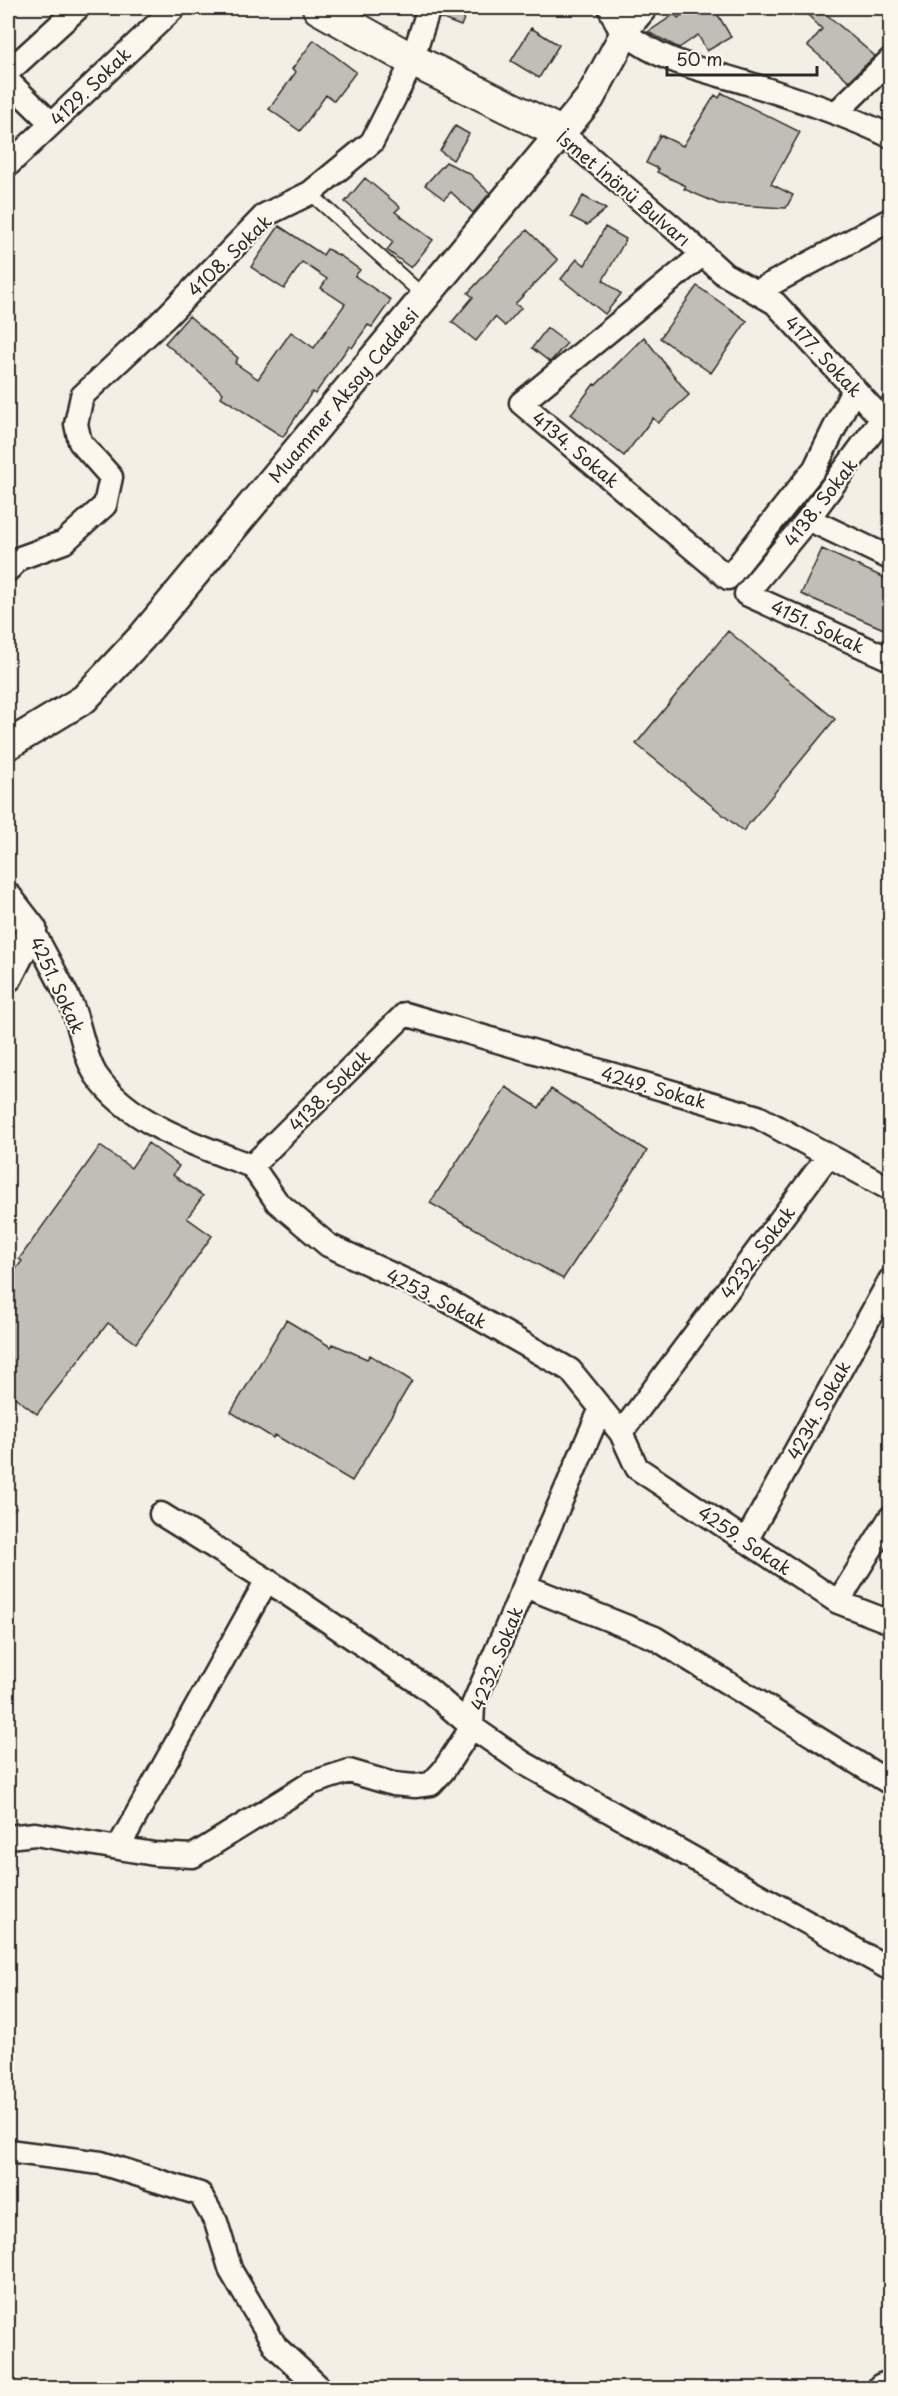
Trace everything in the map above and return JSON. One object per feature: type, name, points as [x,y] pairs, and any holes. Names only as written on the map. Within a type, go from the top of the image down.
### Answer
[{"type":"main road","name":"İsmet İnönü Bulvarı","points":[[319,8],[412,60],[561,134]]},
{"type":"street","points":[[8,72],[78,8]]},
{"type":"street","name":"4129. Sokak","points":[[8,165],[174,8]]},
{"type":"street","name":"4108. Sokak","points":[[8,570],[20,558],[64,542],[105,505],[111,477],[80,442],[76,424],[81,396],[166,317],[265,215],[310,193],[372,142],[412,60],[429,8]]},
{"type":"street","points":[[613,8],[625,33],[647,51],[675,63],[837,112],[891,136]]},
{"type":"street","points":[[625,33],[646,8]]},
{"type":"street","name":"Muammer Aksoy Caddesi","points":[[8,745],[84,699],[127,652],[590,98],[625,33]]},
{"type":"street","points":[[837,112],[891,60]]},
{"type":"street","points":[[8,81],[51,123]]},
{"type":"street","name":"İsmet İnönü Bulvarı","points":[[561,134],[724,274],[756,292]]},
{"type":"street","points":[[756,292],[891,220]]},
{"type":"street","name":"4134. Sokak","points":[[703,254],[521,403],[728,578],[815,468],[854,388]]},
{"type":"street","name":"4177. Sokak","points":[[756,292],[775,303],[854,388],[888,417]]},
{"type":"street","name":"4138. Sokak","points":[[746,594],[888,417]]},
{"type":"street","points":[[808,519],[891,558]]},
{"type":"street","name":"4151. Sokak","points":[[746,594],[891,659]]},
{"type":"street","name":"4251. Sokak","points":[[8,898],[32,929],[72,1008],[95,1073],[112,1095],[148,1121],[208,1149],[252,1166]]},
{"type":"street","points":[[8,977],[32,929]]},
{"type":"street","name":"4138. Sokak","points":[[252,1166],[405,1014]]},
{"type":"street","name":"4249. Sokak","points":[[405,1014],[758,1117],[891,1189]]},
{"type":"street","name":"4232. Sokak","points":[[621,1433],[828,1156]]},
{"type":"street","name":"4253. Sokak","points":[[252,1166],[278,1202],[328,1245],[443,1298],[570,1370],[621,1433]]},
{"type":"street","name":"4234. Sokak","points":[[746,1541],[891,1280]]},
{"type":"street","name":"4232. Sokak","points":[[8,1837],[35,1834],[154,1854],[193,1856],[311,1783],[349,1771],[393,1784],[415,1786],[431,1784],[443,1771],[472,1727],[473,1706],[601,1408]]},
{"type":"street","name":"4259. Sokak","points":[[621,1433],[637,1468],[838,1602],[891,1622]]},
{"type":"street","points":[[161,1514],[267,1580],[428,1689],[472,1727],[522,1762],[891,1969]]},
{"type":"street","points":[[838,1602],[891,1518]]},
{"type":"street","points":[[118,1848],[267,1580]]},
{"type":"street","points":[[525,1586],[654,1638],[891,1783]]},
{"type":"street","points":[[8,2151],[101,2163],[200,2193],[216,2222],[231,2271],[276,2347],[320,2388]]},
{"type":"street","points":[[882,2388],[891,2385]]},
{"type":"lane","points":[[310,193],[425,297]]},
{"type":"path","points":[[8,1503],[16,1509]]},
{"type":"building","points":[[442,8],[468,8],[461,26],[440,18]]},
{"type":"building","points":[[695,8],[714,8],[731,37],[707,51],[698,35],[679,48],[648,32],[675,14],[678,18]]},
{"type":"building","points":[[801,8],[819,8],[875,56],[849,81],[808,46],[822,29]]},
{"type":"building","points":[[531,28],[559,45],[539,78],[511,61]]},
{"type":"building","points":[[314,40],[356,72],[334,101],[326,95],[300,131],[269,109],[296,72],[292,69]]},
{"type":"building","points":[[722,93],[800,132],[771,184],[793,195],[786,208],[719,204],[684,189],[686,186],[657,172],[659,169],[646,163],[660,135],[683,146],[715,95],[719,98]]},
{"type":"building","points":[[455,126],[469,134],[453,160],[440,151]]},
{"type":"building","points":[[446,162],[470,174],[490,193],[473,213],[451,192],[444,199],[425,185]]},
{"type":"building","points":[[365,178],[400,207],[395,212],[433,240],[411,268],[387,250],[393,242],[389,238],[345,202]]},
{"type":"building","points":[[583,196],[606,209],[587,225],[571,217]]},
{"type":"building","points":[[279,226],[323,255],[327,249],[342,257],[360,270],[355,276],[391,300],[372,327],[368,325],[352,348],[349,346],[315,394],[312,392],[283,437],[221,397],[223,393],[165,343],[189,316],[238,358],[235,363],[258,379],[291,332],[314,348],[345,304],[321,288],[327,279],[302,262],[284,289],[251,267]]},
{"type":"building","points":[[605,227],[626,239],[603,280],[621,294],[605,314],[561,279],[577,259],[585,265]]},
{"type":"building","points":[[527,230],[558,260],[515,304],[521,308],[505,326],[495,317],[476,341],[452,322],[473,297],[468,293]]},
{"type":"building","points":[[697,286],[747,321],[711,373],[660,338]]},
{"type":"building","points":[[547,328],[567,343],[550,362],[532,348]]},
{"type":"building","points":[[644,337],[689,395],[658,423],[653,418],[624,456],[571,414],[594,384],[596,385]]},
{"type":"building","points":[[822,549],[891,581],[891,632],[801,594]]},
{"type":"building","points":[[728,631],[835,719],[743,831],[636,744]]},
{"type":"building","points":[[506,1087],[539,1108],[551,1089],[647,1151],[563,1279],[430,1203]]},
{"type":"building","points":[[148,1143],[179,1166],[173,1175],[203,1196],[187,1218],[212,1236],[136,1343],[108,1323],[37,1414],[8,1392],[8,1280],[22,1261],[19,1259],[100,1146],[131,1168]]},
{"type":"building","points":[[286,1320],[331,1347],[333,1344],[367,1359],[370,1355],[412,1381],[352,1481],[275,1435],[273,1438],[231,1412]]}]
